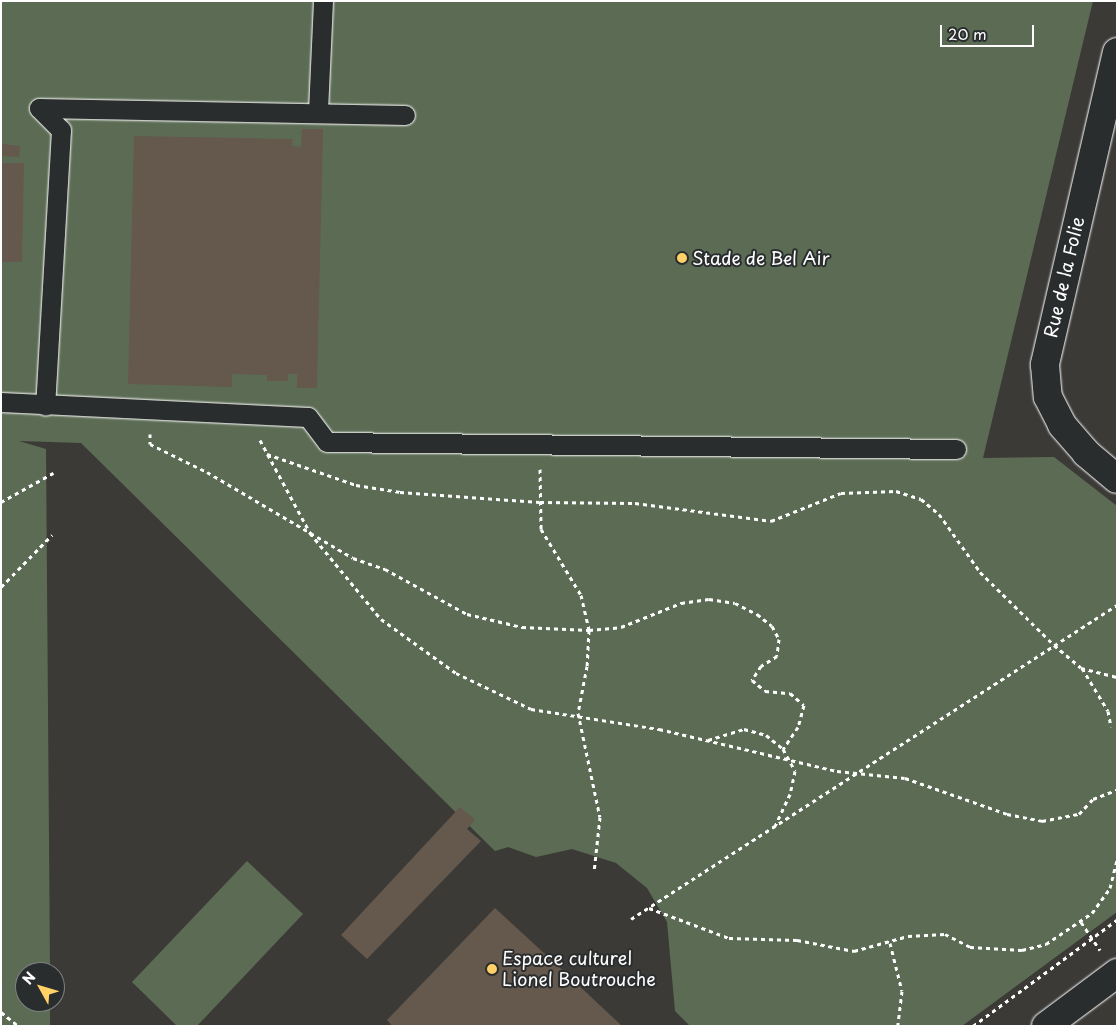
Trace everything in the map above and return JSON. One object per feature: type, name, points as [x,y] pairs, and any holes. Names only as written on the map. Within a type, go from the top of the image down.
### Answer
[{"type":"street","name":"Rue de la Folie","points":[[1117,52],[1045,364],[1048,397],[1062,426],[1086,453],[1117,479]]},
{"type":"street","points":[[1046,1026],[1117,973]]},
{"type":"lane","points":[[318,111],[323,1]]},
{"type":"lane","points":[[45,406],[62,130],[40,108],[318,111],[405,115]]},
{"type":"lane","points":[[1,402],[45,406],[308,416],[327,442],[956,449]]},
{"type":"path","points":[[151,410],[150,444],[208,472],[310,533],[467,614],[522,627],[589,630],[621,627],[681,604],[709,599],[735,603],[757,614],[772,626],[779,638],[777,656],[761,666],[752,680],[765,691],[790,693],[804,705],[798,727],[784,749]]},
{"type":"path","points":[[258,415],[260,442],[310,533],[381,620],[456,673],[530,709],[578,713],[708,740],[789,760],[860,774],[906,778],[1007,814],[1042,821],[1079,814],[1093,799],[1117,790]]},
{"type":"path","points":[[540,443],[541,529],[581,595],[589,630],[587,666],[578,713],[600,817],[594,872]]},
{"type":"path","points":[[267,454],[356,485],[400,492],[540,502],[634,503],[771,521],[841,493],[896,491],[921,499],[939,514],[980,572],[1054,646],[1081,668],[1108,712],[1111,727]]},
{"type":"path","points":[[1,502],[52,473]]},
{"type":"path","points":[[1,587],[52,535]]},
{"type":"path","points":[[631,919],[775,826],[860,774],[1117,605]]},
{"type":"path","points":[[1081,668],[1117,677]]},
{"type":"path","points":[[708,740],[744,729],[766,735],[784,749],[795,770],[790,794],[775,826]]},
{"type":"path","points":[[649,908],[729,938],[797,940],[854,951],[890,943],[908,936],[945,934],[970,948],[1022,950],[1046,944],[1081,922],[1110,888],[1117,860]]},
{"type":"path","points":[[973,1026],[1117,920]]},
{"type":"path","points":[[1081,922],[1092,938]]},
{"type":"path","points":[[890,943],[902,991],[898,1026]]},
{"type":"path","points":[[1,1012],[18,1026]]},
{"type":"green space","points":[[1,1],[1093,1],[983,458],[1054,457],[1117,506],[1117,912],[962,1026],[690,1026],[675,1011],[667,922],[647,888],[616,863],[572,849],[536,857],[508,847],[495,851],[81,443],[19,441],[46,449],[50,962],[15,962],[15,1012],[50,1012],[50,1026],[1,1026]]},
{"type":"green space","points":[[247,861],[303,914],[197,1026],[177,1026],[132,982]]},
{"type":"building","points":[[302,129],[323,129],[317,388],[297,388],[297,374],[288,374],[288,381],[267,381],[267,375],[232,374],[232,387],[128,384],[134,136],[293,139],[292,146],[301,147]]},
{"type":"building","points":[[2,144],[20,146],[19,157],[1,156]]},
{"type":"building","points":[[1,163],[24,163],[22,262],[1,262]]},
{"type":"building","points":[[460,807],[475,820],[467,829],[481,841],[367,959],[341,935]]},
{"type":"building","name":"Espace culturel Lionel Boutrouche","points":[[495,908],[622,1026],[392,1026],[387,1020]]},
{"type":"place","name":"Stade de Bel Air","points":[[682,258]]},
{"type":"place","name":"Espace culturel Lionel Boutrouche","points":[[492,969]]}]
